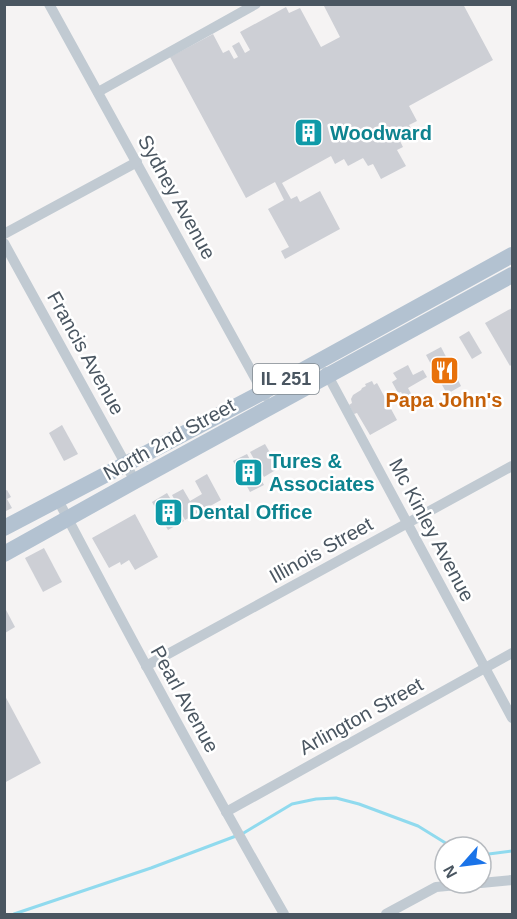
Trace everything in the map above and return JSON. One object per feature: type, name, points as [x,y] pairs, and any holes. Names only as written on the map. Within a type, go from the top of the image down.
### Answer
[{"type":"main road","name":"North 2nd Street","points":[[4,528],[263,392],[513,255]]},
{"type":"main road","name":"North 2nd Street","points":[[4,554],[513,275]]},
{"type":"street","name":"Sydney Avenue","points":[[49,4],[272,408]]},
{"type":"street","points":[[98,92],[256,4]]},
{"type":"street","points":[[4,234],[137,162]]},
{"type":"street","name":"Francis Avenue","points":[[4,243],[135,481]]},
{"type":"street","name":"Mc Kinley Avenue","points":[[319,360],[513,717]]},
{"type":"street","name":"Illinois Street","points":[[146,666],[513,466]]},
{"type":"street","name":"Pearl Avenue","points":[[58,500],[146,666],[284,915]]},
{"type":"street","name":"Arlington Street","points":[[226,812],[513,653]]},
{"type":"street","points":[[493,882],[513,880]]},
{"type":"street","points":[[386,915],[433,888]]},
{"type":"building","name":"Woodward","points":[[326,4],[463,4],[493,60],[409,106],[417,121],[409,125],[412,130],[401,136],[403,140],[400,141],[403,147],[397,150],[406,166],[381,179],[373,164],[368,166],[363,158],[348,166],[344,159],[335,164],[331,156],[282,183],[291,199],[297,196],[300,202],[320,191],[340,229],[285,259],[281,251],[289,247],[268,209],[284,200],[275,182],[246,198],[170,57],[213,34],[223,53],[229,50],[234,59],[238,57],[232,46],[239,42],[245,53],[250,50],[240,32],[286,7],[289,13],[300,8],[321,47],[340,37],[324,6]]},
{"type":"building","points":[[512,308],[512,364],[510,366],[485,323]]},
{"type":"building","points":[[469,331],[482,353],[472,359],[459,337]]},
{"type":"building","name":"Papa John's","points":[[441,347],[461,386],[447,394],[426,355]]},
{"type":"building","points":[[408,365],[413,375],[423,370],[427,377],[408,388],[413,397],[406,401],[392,382],[397,379],[393,373]]},
{"type":"building","points":[[372,381],[374,385],[377,383],[397,420],[370,435],[357,413],[354,414],[349,405],[352,403],[353,395]]},
{"type":"building","points":[[62,425],[78,454],[64,461],[49,433]]},
{"type":"building","points":[[265,444],[279,468],[264,477],[250,452]]},
{"type":"building","name":"Tures & Associates","points":[[247,454],[264,485],[250,492],[233,461]]},
{"type":"building","points":[[207,474],[221,500],[185,520],[172,495],[183,489],[190,501],[202,494],[195,481]]},
{"type":"building","points":[[7,490],[11,497],[7,499],[12,508],[4,512],[4,491]]},
{"type":"building","name":"Dental Office","points":[[167,493],[184,521],[168,530],[152,502]]},
{"type":"building","points":[[135,514],[158,557],[135,570],[129,560],[109,568],[92,538]]},
{"type":"building","points":[[44,548],[62,582],[43,592],[25,558]]},
{"type":"building","points":[[5,608],[15,627],[5,633]]},
{"type":"building","points":[[4,694],[41,763],[4,783]]},
{"type":"waterway","points":[[242,834],[292,804],[336,798],[418,826],[433,835]]},
{"type":"waterway","points":[[14,914],[151,868],[236,836]]},
{"type":"waterway","points":[[493,853],[512,851]]},
{"type":"place","name":"Woodward","points":[[309,133]]},
{"type":"place","name":"Papa John's","points":[[444,370]]},
{"type":"place","name":"Tures & Associates","points":[[248,473]]},
{"type":"place","name":"Dental Office","points":[[168,512]]}]
